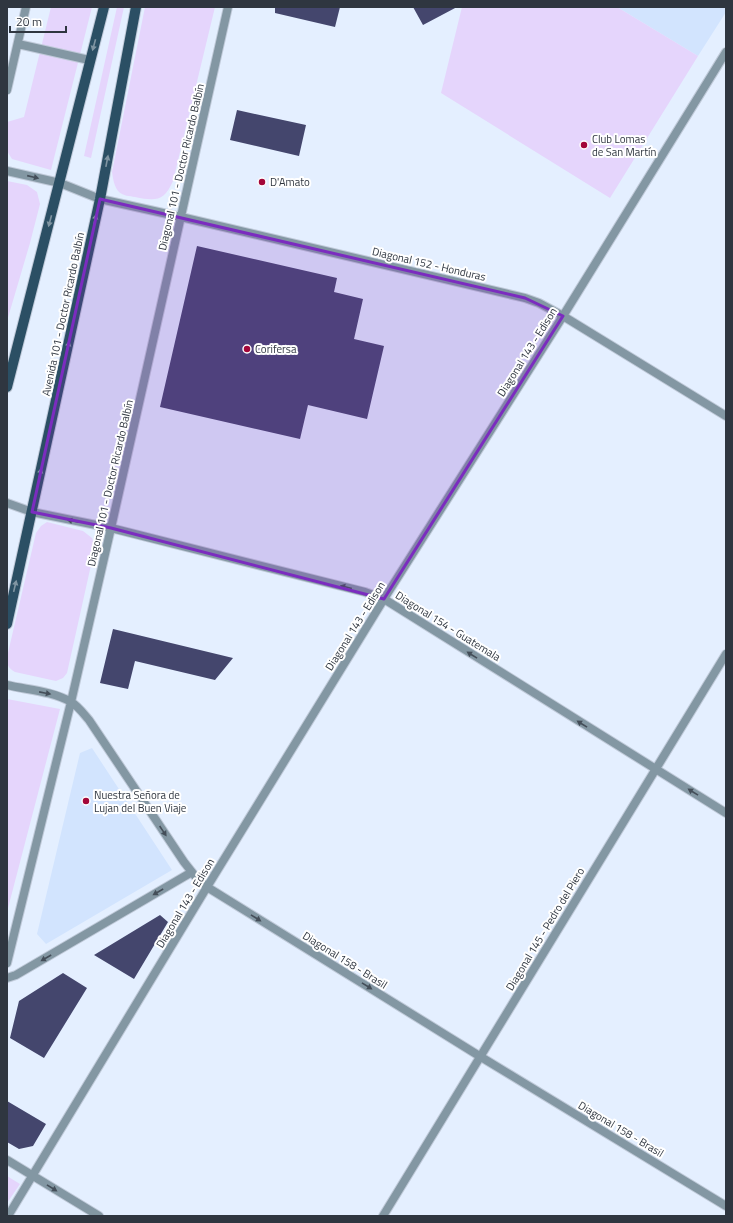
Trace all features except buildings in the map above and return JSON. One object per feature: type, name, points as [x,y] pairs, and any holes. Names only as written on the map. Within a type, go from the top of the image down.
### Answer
[{"type":"main road","points":[[7,387],[60,183],[89,60],[104,7]]},
{"type":"main road","name":"Avenida 101 - Doctor Ricardo Balbín","points":[[7,624],[100,199],[136,7]]},
{"type":"main road","points":[[7,364],[15,353]]},
{"type":"street","points":[[7,90],[26,7]]},
{"type":"street","name":"Diagonal 101 - Doctor Ricardo Balbín","points":[[7,963],[71,702],[228,7]]},
{"type":"street","points":[[18,44],[89,60]]},
{"type":"street","name":"Diagonal 143 - Edison","points":[[8,1216],[207,887],[384,599],[563,316],[726,52]]},
{"type":"street","name":"Diagonal 152 - Honduras","points":[[7,171],[60,183],[100,199],[525,298],[540,303],[726,416]]},
{"type":"street","name":"Diagonal 154 - Guatemala","points":[[7,503],[32,512],[111,528],[365,592],[384,599],[726,813]]},
{"type":"street","name":"Diagonal 145 - Pedro del Piero","points":[[383,1216],[726,654]]},
{"type":"street","name":"Diagonal 158 - Brasil","points":[[7,686],[54,695],[71,702],[80,710],[192,872],[207,887],[481,1057],[726,1206]]},
{"type":"street","points":[[7,978],[23,971],[192,872]]},
{"type":"street","points":[[7,1160],[99,1216]]},
{"type":"highlighted area","points":[[100,199],[525,298],[563,316],[384,599],[111,528],[32,512]]},
{"type":"shaded area","points":[[51,7],[92,7],[51,170],[12,159],[7,151],[7,122],[24,117]]},
{"type":"shaded area","points":[[117,7],[124,7],[91,158],[84,156]]},
{"type":"shaded area","points":[[145,7],[215,7],[173,181],[166,193],[153,199],[129,196],[121,193],[117,190],[112,172]]},
{"type":"shaded area","name":"Club Lomas de San Martín","points":[[462,7],[617,7],[698,56],[610,198],[441,93]]},
{"type":"shaded area","points":[[617,7],[726,7],[726,12],[698,56]]},
{"type":"shaded area","points":[[7,181],[27,185],[37,192],[40,204],[7,321]]},
{"type":"shaded area","points":[[47,522],[83,531],[92,538],[95,547],[67,673],[63,678],[56,681],[15,672],[9,668],[7,660],[36,533],[41,526]]},
{"type":"shaded area","points":[[7,699],[60,709],[7,912]]},
{"type":"shaded area","points":[[92,748],[172,870],[46,944],[37,934],[80,753]]},
{"type":"shaded area","points":[[7,1176],[20,1184],[7,1203]]},
{"type":"place","name":"Club Lomas de San Martín","points":[[584,145]]},
{"type":"place","name":"D'Amato","points":[[262,182]]},
{"type":"place","name":"Corifersa","points":[[247,349]]},
{"type":"place","name":"Nuestra Señora de Lujan del Buen Viaje","points":[[86,801]]}]
